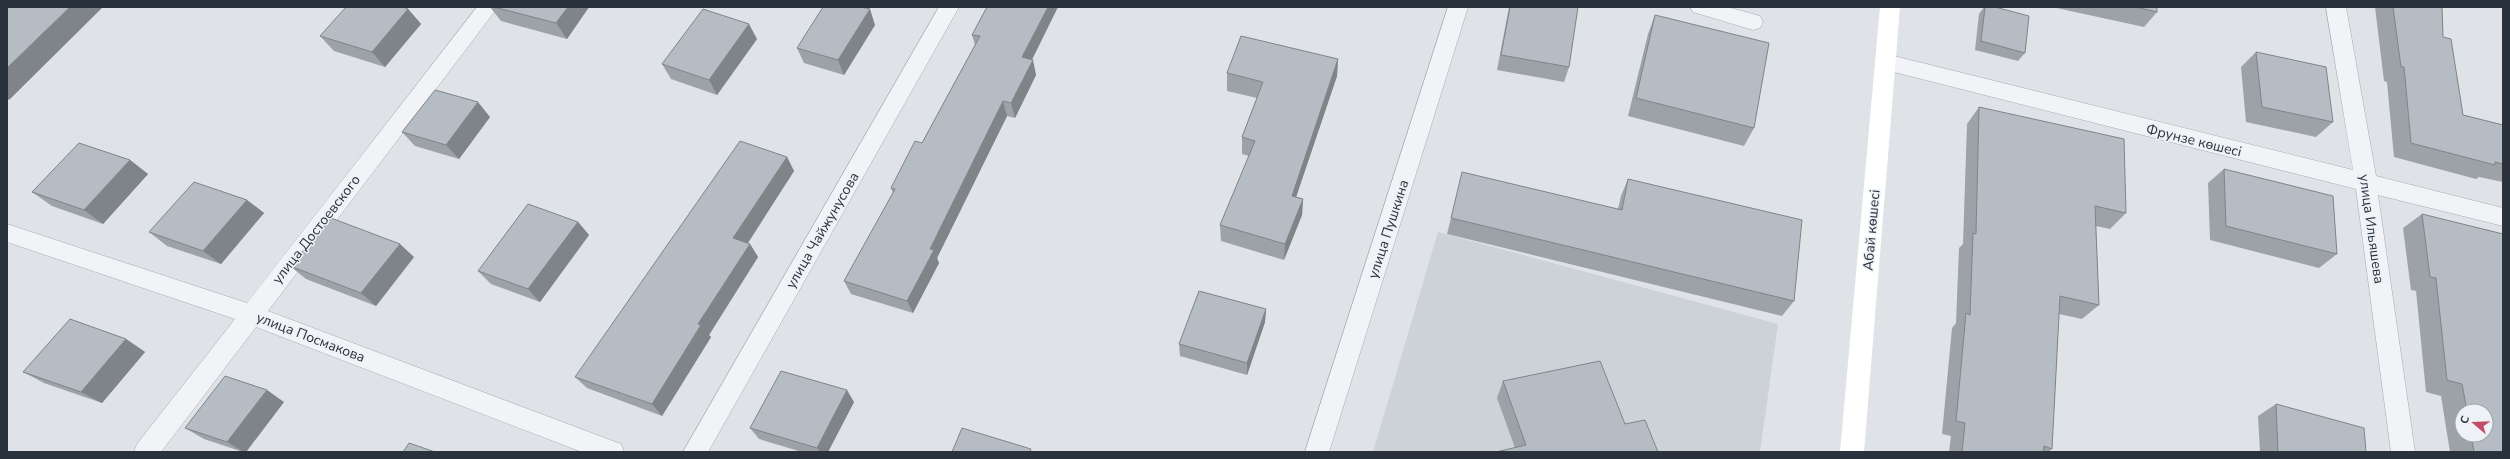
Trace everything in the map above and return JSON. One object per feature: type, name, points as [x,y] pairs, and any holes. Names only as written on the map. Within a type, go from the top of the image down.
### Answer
[{"type":"main road","name":"Абай көшесі","points":[[1852,452],[1890,7]]},
{"type":"street","name":"улица Достоевского","points":[[146,452],[250,314],[488,7]]},
{"type":"street","name":"улица Чайжунусова","points":[[695,452],[949,7]]},
{"type":"street","name":"улица Пушкина","points":[[1317,452],[1458,7]]},
{"type":"street","points":[[1700,7],[1753,22]]},
{"type":"street","name":"улица Ильяшева","points":[[2336,7],[2366,183],[2403,452]]},
{"type":"street","name":"Фрунзе көшесі","points":[[1886,62],[2503,217]]},
{"type":"street","name":"улица Посмакова","points":[[7,233],[250,314],[612,452]]},
{"type":"shaded area","points":[[1438,232],[1778,324],[1760,452],[1373,452]]},
{"type":"building","points":[[7,7],[70,7],[7,68]]},
{"type":"building","points":[[346,7],[403,7],[408,9],[372,52],[320,36]]},
{"type":"building","points":[[494,7],[568,7],[556,23]]},
{"type":"building","points":[[823,7],[861,7],[870,9],[838,60],[797,48]]},
{"type":"building","points":[[987,7],[1048,7],[1022,57],[1033,60],[1011,103],[1003,101],[930,249],[934,250],[907,301],[844,281],[895,189],[891,188],[915,141],[922,143],[980,36],[972,35]]},
{"type":"building","points":[[1510,7],[1578,7],[1569,67],[1501,55]]},
{"type":"building","points":[[1985,7],[1995,7],[2029,16],[2025,53],[1981,41]]},
{"type":"building","points":[[2136,7],[2157,7],[2157,12]]},
{"type":"building","points":[[2393,7],[2442,7],[2443,37],[2451,39],[2463,115],[2503,125],[2503,164],[2495,162],[2495,165],[2411,143],[2404,67],[2401,67]]},
{"type":"building","points":[[703,9],[749,24],[709,80],[662,64]]},
{"type":"building","points":[[1655,15],[1769,43],[1754,128],[1636,98]]},
{"type":"building","points":[[1241,36],[1338,59],[1292,196],[1303,199],[1285,244],[1220,225],[1255,141],[1242,137],[1263,82],[1227,73]]},
{"type":"building","points":[[2256,52],[2326,67],[2333,122],[2262,107]]},
{"type":"building","points":[[435,90],[478,102],[446,145],[402,132]]},
{"type":"building","points":[[1979,107],[2124,139],[2126,213],[2095,206],[2099,305],[2060,296],[2052,449],[2044,446],[2043,452],[1962,452],[1965,423],[1956,421],[1966,313],[1970,315],[1973,233],[1976,234]]},
{"type":"building","points":[[740,141],[787,157],[733,238],[750,244],[698,324],[701,325],[652,404],[575,377]]},
{"type":"building","points":[[79,143],[130,160],[84,210],[32,192]]},
{"type":"building","points":[[2224,169],[2333,196],[2337,254],[2226,226]]},
{"type":"building","points":[[1462,172],[1622,210],[1628,179],[1802,220],[1794,301],[1451,218]]},
{"type":"building","points":[[194,182],[247,200],[203,251],[149,232]]},
{"type":"building","points":[[528,204],[578,222],[528,289],[478,271]]},
{"type":"building","points":[[2422,214],[2503,234],[2503,452],[2474,452],[2472,443],[2494,443],[2494,403],[2466,403],[2462,384],[2447,380],[2436,278],[2430,277]]},
{"type":"building","points":[[331,218],[400,244],[361,293],[290,266]]},
{"type":"building","points":[[1199,291],[1266,309],[1247,363],[1179,344]]},
{"type":"building","points":[[70,319],[126,339],[81,392],[23,372]]},
{"type":"building","points":[[1600,361],[1625,424],[1645,420],[1658,452],[1496,452],[1526,445],[1503,381]]},
{"type":"building","points":[[781,371],[847,390],[817,448],[750,428]]},
{"type":"building","points":[[225,376],[267,390],[227,442],[185,428]]},
{"type":"building","points":[[2276,404],[2364,428],[2366,452],[2278,452]]},
{"type":"building","points":[[962,428],[1031,449],[1030,452],[952,452]]},
{"type":"building","points":[[409,443],[435,452],[403,452]]}]
